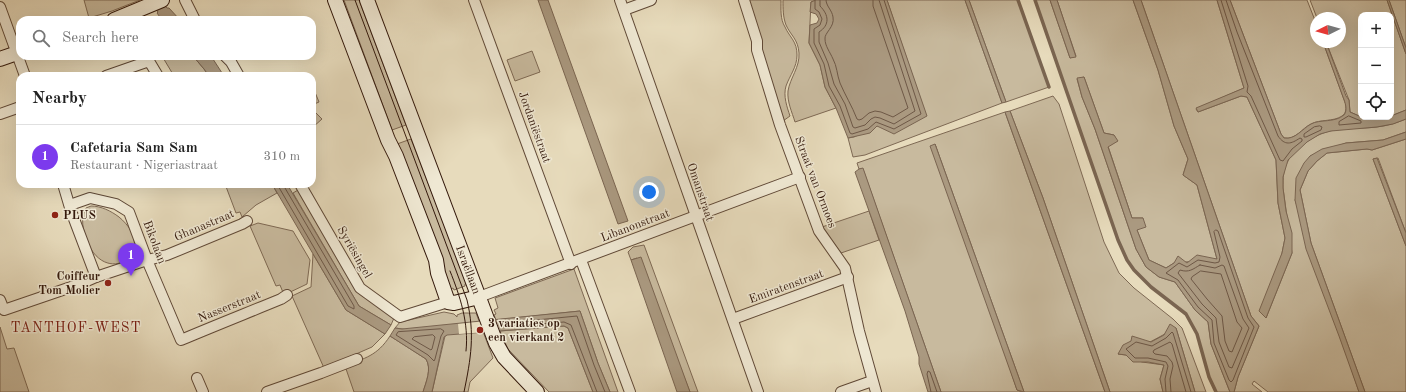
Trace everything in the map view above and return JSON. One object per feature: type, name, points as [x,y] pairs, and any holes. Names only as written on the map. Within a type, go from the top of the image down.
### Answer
[{"type":"street","points":[[185,0],[193,16]]},
{"type":"street","points":[[335,0],[433,253],[448,302]]},
{"type":"street","name":"Israëllaan","points":[[367,0],[479,297],[454,303],[448,302]]},
{"type":"street","name":"Jordaniëstraat","points":[[474,0],[571,264]]},
{"type":"street","name":"Omanstraat","points":[[620,0],[758,392]]},
{"type":"street","points":[[624,10],[651,0]]},
{"type":"street","name":"Straat van Ormoes","points":[[744,0],[757,41],[757,50],[780,125],[819,231],[845,268],[859,331],[876,392]]},
{"type":"street","points":[[124,16],[158,2]]},
{"type":"street","points":[[0,7],[16,46]]},
{"type":"street","points":[[0,59],[16,54]]},
{"type":"street","points":[[21,60],[24,72]]},
{"type":"street","points":[[229,60],[237,72]]},
{"type":"street","points":[[117,72],[149,61],[156,72]]},
{"type":"street","points":[[0,114],[16,108]]},
{"type":"street","name":"Libanonstraat","points":[[479,297],[571,264],[800,177]]},
{"type":"street","points":[[64,188],[71,211],[96,277]]},
{"type":"street","name":"Syriësingel","points":[[302,188],[360,288],[400,317],[448,302]]},
{"type":"street","name":"Bikolaan","points":[[70,204],[90,198],[116,204],[129,212],[147,260],[181,340]]},
{"type":"street","name":"Ghanastraat","points":[[0,300],[4,310],[96,277],[167,255],[247,221]]},
{"type":"street","points":[[580,260],[630,392]]},
{"type":"street","name":"Emiratenstraat","points":[[733,320],[848,277]]},
{"type":"street","name":"Nasserstraat","points":[[181,340],[215,325],[225,323],[287,295]]},
{"type":"street","points":[[479,297],[493,334],[504,357],[538,392]]},
{"type":"street","points":[[267,392],[357,359]]},
{"type":"street","points":[[197,378],[203,392]]},
{"type":"street","points":[[840,392],[872,381]]},
{"type":"shaded area","points":[[84,0],[140,0],[112,11],[96,16],[88,16]]},
{"type":"shaded area","points":[[344,0],[359,0],[406,125],[392,130]]},
{"type":"shaded area","points":[[749,0],[781,0],[782,21],[796,46],[796,63],[785,90],[790,116],[783,121],[760,48],[762,43]]},
{"type":"shaded area","points":[[783,0],[816,0],[811,2],[809,43],[820,65],[825,87],[836,108],[795,122],[789,103],[788,91],[798,63],[799,53],[796,41],[785,22]]},
{"type":"shaded area","points":[[887,0],[965,0],[1002,103],[865,155],[853,157],[848,138],[854,137],[877,126],[926,116]]},
{"type":"shaded area","points":[[969,0],[1018,0],[1049,87],[1006,102]]},
{"type":"shaded area","points":[[1035,0],[1050,0],[1070,58],[1076,56],[1057,0],[1133,0],[1158,70],[1174,126],[1188,159],[1183,175],[1197,185],[1217,259],[1174,263],[1166,268],[1149,260],[1137,230],[1143,218],[1132,218],[1108,146],[1117,141],[1114,135],[1104,133],[1084,77],[1077,79],[1136,249],[1146,267],[1159,277],[1175,282],[1195,310],[1208,322],[1211,344],[1230,392],[1216,392],[1209,377],[1197,334],[1186,314],[1151,287],[1134,270],[1127,260],[1118,240]]},
{"type":"shaded area","points":[[1141,0],[1217,0],[1244,88],[1196,109],[1198,112],[1241,96],[1247,97],[1276,160],[1278,203],[1285,238],[1266,318],[1292,253],[1283,188],[1284,171],[1291,156],[1306,142],[1324,133],[1341,129],[1384,126],[1406,119],[1406,132],[1383,140],[1346,143],[1310,156],[1295,200],[1359,392],[1268,392],[1254,381],[1252,384],[1262,392],[1234,392],[1238,377],[1259,326],[1251,316]]},
{"type":"shaded area","points":[[1230,0],[1307,0],[1312,12],[1310,12],[1310,48],[1325,48],[1346,105],[1346,111],[1338,118],[1315,122],[1295,136],[1284,138],[1281,134]]},
{"type":"shaded area","points":[[1310,0],[1387,0],[1391,12],[1358,12],[1358,116],[1350,112],[1349,100],[1328,48],[1346,48],[1346,12],[1315,12]]},
{"type":"shaded area","points":[[1389,0],[1406,0],[1406,48],[1394,12]]},
{"type":"shaded area","points":[[1394,20],[1406,54],[1406,110],[1394,115]]},
{"type":"shaded area","points":[[532,51],[540,72],[515,81],[507,60]]},
{"type":"shaded area","points":[[164,60],[196,60],[206,72],[172,72]]},
{"type":"shaded area","points":[[316,95],[319,102],[316,103]]},
{"type":"shaded area","points":[[1053,96],[1059,104],[1104,242],[1119,273],[1134,288],[1182,328],[1206,392],[1195,392],[1176,328],[1150,342],[1131,341],[1118,354],[1126,355],[1142,362],[1164,365],[1160,379],[1163,392],[1110,392],[1043,198],[1010,111]]},
{"type":"shaded area","points":[[1005,112],[1105,392],[1024,392],[935,144],[1017,390],[1022,392],[941,392],[863,169],[859,169],[857,163]]},
{"type":"shaded area","points":[[316,113],[322,119],[316,124]]},
{"type":"shaded area","points":[[411,139],[468,283],[465,284],[465,286],[454,290],[453,288],[449,290],[397,144]]},
{"type":"shaded area","points":[[1406,139],[1406,233],[1378,158],[1373,159],[1406,246],[1406,392],[1365,392],[1311,243],[1300,190],[1308,171],[1327,153],[1367,149],[1372,150]]},
{"type":"shaded area","points":[[227,188],[274,188],[277,193],[256,205],[242,217],[240,212],[236,213]]},
{"type":"shaded area","points":[[298,190],[357,292],[394,318],[391,325],[359,306],[293,193]]},
{"type":"shaded area","points":[[91,206],[102,208],[113,213],[119,217],[130,230],[134,242],[132,253],[126,260],[117,264],[106,262],[96,255],[87,241],[83,224],[84,212],[86,208]]},
{"type":"shaded area","points":[[869,211],[879,240],[841,253],[822,227]]},
{"type":"shaded area","points":[[258,223],[293,231],[310,260],[307,284],[284,295],[280,285],[276,286],[250,226]]},
{"type":"shaded area","points":[[644,245],[698,392],[690,392],[637,258],[631,260],[628,252],[633,247]]},
{"type":"shaded area","points":[[313,254],[346,310],[385,334],[372,347],[324,368],[292,296],[311,287]]},
{"type":"shaded area","points":[[574,269],[618,392],[610,392],[580,311],[496,320],[494,315],[496,314],[494,310],[498,308],[495,298]]},
{"type":"shaded area","points":[[444,312],[454,314],[457,317],[457,315],[462,313],[476,313],[493,358],[470,382],[468,392],[432,392],[445,336],[447,335],[395,328],[400,322]]},
{"type":"shaded area","points":[[564,326],[568,328],[593,392],[549,392],[508,349],[500,331]]},
{"type":"shaded area","points":[[0,327],[7,349],[14,348],[29,392],[0,392]]},
{"type":"shaded area","points":[[390,336],[426,359],[428,363],[428,371],[423,392],[354,392],[345,366],[370,356],[385,343]]},
{"type":"water","points":[[148,0],[160,0],[176,16],[159,16],[157,13],[158,12]]},
{"type":"water","points":[[538,0],[548,0],[628,221],[618,224]]},
{"type":"water","points":[[816,0],[887,0],[927,116],[894,134],[877,126],[870,133],[848,138],[836,108],[825,87],[820,65],[809,43],[810,25],[817,23],[819,19],[816,14],[810,12],[811,2]]},
{"type":"water","points":[[965,0],[969,0],[1006,102],[1002,103]]},
{"type":"water","points":[[1050,0],[1057,0],[1076,57],[1070,58]]},
{"type":"water","points":[[1133,0],[1141,0],[1251,316],[1259,326],[1238,377],[1234,392],[1230,392],[1211,344],[1208,322],[1195,310],[1175,282],[1159,277],[1146,267],[1136,249],[1095,129],[1082,97],[1077,78],[1084,77],[1104,133],[1114,135],[1118,141],[1108,147],[1132,218],[1143,218],[1146,227],[1137,230],[1149,260],[1166,268],[1174,263],[1178,256],[1187,263],[1197,255],[1217,259],[1197,185],[1183,175],[1188,159],[1174,126],[1158,70]]},
{"type":"water","points":[[1217,0],[1230,0],[1281,134],[1284,138],[1295,136],[1311,124],[1336,119],[1345,113],[1345,101],[1325,48],[1328,48],[1346,96],[1349,100],[1350,112],[1358,116],[1358,120],[1394,120],[1394,115],[1406,110],[1406,119],[1393,124],[1331,131],[1320,134],[1307,142],[1288,160],[1283,177],[1283,188],[1286,211],[1292,233],[1292,253],[1266,318],[1259,311],[1282,253],[1285,238],[1278,203],[1276,160],[1247,97],[1241,96],[1198,112],[1196,108],[1244,88]]},
{"type":"water","points":[[1387,0],[1389,0],[1393,12],[1391,12]]},
{"type":"water","points":[[1394,14],[1406,48],[1406,54],[1394,20]]},
{"type":"water","points":[[196,60],[214,60],[221,72],[206,72]]},
{"type":"water","points":[[1010,111],[1043,198],[1110,392],[1105,392],[1005,112]]},
{"type":"water","points":[[1406,132],[1406,139],[1372,150],[1367,149],[1327,153],[1308,171],[1300,190],[1311,243],[1365,392],[1359,392],[1306,249],[1295,200],[1296,178],[1304,163],[1310,156],[1322,149],[1346,143],[1383,140]]},
{"type":"water","points":[[935,144],[1024,392],[1017,390],[930,146]]},
{"type":"water","points":[[1377,158],[1406,233],[1406,246],[1373,159]]},
{"type":"water","points":[[863,168],[941,392],[928,392],[905,311],[855,172]]},
{"type":"water","points":[[274,188],[289,188],[359,306],[391,325],[385,334],[346,310]]},
{"type":"water","points":[[641,257],[690,392],[677,392],[631,260]]},
{"type":"water","points":[[580,311],[610,392],[593,392],[568,328],[564,326],[447,335],[444,337],[432,392],[423,392],[428,371],[428,363],[426,359],[390,336],[395,328],[402,329]]},
{"type":"water","points":[[1170,324],[1176,328],[1195,392],[1163,392],[1160,379],[1164,365],[1148,362],[1133,362],[1126,355],[1118,354],[1123,345],[1131,341],[1132,336],[1151,342],[1164,335]]},
{"type":"pier","points":[[496,320],[500,331],[459,334],[458,324]]},
{"type":"waterway","points":[[1018,0],[1049,87]]},
{"type":"waterway","points":[[1035,0],[1118,240],[1127,260],[1134,270],[1151,287],[1186,314],[1197,334],[1209,377],[1216,392]]},
{"type":"tram line","points":[[355,0],[467,300],[471,324],[471,346],[469,368],[464,392]]},
{"type":"tram line","points":[[450,271],[463,310],[467,341],[466,351]]},
{"type":"place","name":"PLUS","points":[[55,215]]},
{"type":"place","name":"Cafetaria Sam Sam","points":[[131,276]]},
{"type":"place","name":"Coiffeur Tom Molier","points":[[108,283]]},
{"type":"place","name":"3 variaties op een vierkant 2","points":[[480,330]]},
{"type":"district","name":"TANTHOF-WEST","points":[[76,327]]}]
